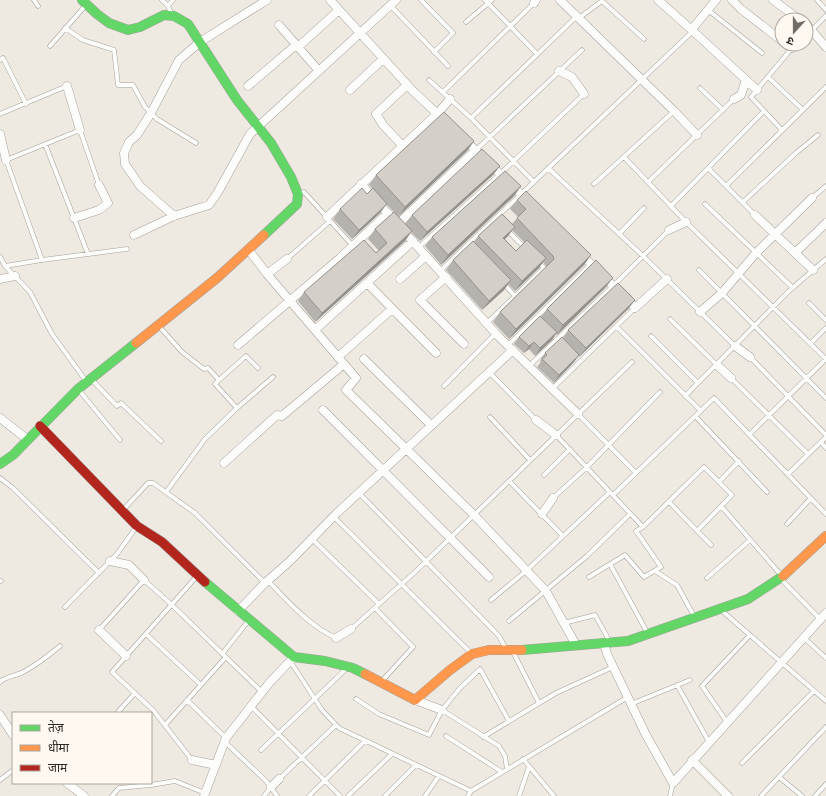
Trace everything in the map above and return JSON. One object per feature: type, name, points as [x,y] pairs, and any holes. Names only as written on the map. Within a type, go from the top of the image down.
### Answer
[{"type":"street","points":[[174,216],[140,186],[125,164],[124,152],[152,113],[179,60],[200,42],[267,0]]},
{"type":"street","points":[[560,0],[697,135]]},
{"type":"street","points":[[658,0],[668,3],[692,30],[757,90]]},
{"type":"street","points":[[692,30],[708,5],[716,0]]},
{"type":"street","points":[[732,0],[774,35]]},
{"type":"street","points":[[773,0],[789,12]]},
{"type":"street","points":[[0,464],[13,455],[40,426],[88,380],[217,278],[297,204],[298,194],[291,177],[271,143],[238,100],[188,24],[177,16],[166,14],[138,28],[129,30],[115,25],[91,10],[84,2]]},
{"type":"street","points":[[134,235],[174,216],[209,205],[218,192],[250,134],[393,3]]},
{"type":"street","points":[[248,86],[297,46],[335,4],[407,85],[476,150],[537,211]]},
{"type":"street","points":[[279,25],[319,71]]},
{"type":"street","points":[[814,36],[826,47]]},
{"type":"street","points":[[350,90],[383,59]]},
{"type":"street","points":[[559,71],[572,77],[584,94]]},
{"type":"street","points":[[734,99],[741,95],[746,80]]},
{"type":"street","points":[[402,145],[383,125],[376,114],[407,85]]},
{"type":"street","points":[[67,86],[80,130]]},
{"type":"street","points":[[329,219],[361,184],[437,114],[450,99]]},
{"type":"street","points":[[0,134],[6,160]]},
{"type":"street","points":[[398,224],[476,150]]},
{"type":"street","points":[[361,184],[496,333],[578,414]]},
{"type":"street","points":[[74,218],[99,210],[108,203],[99,185]]},
{"type":"street","points":[[700,312],[722,293],[756,253],[812,198]]},
{"type":"street","points":[[238,345],[353,246],[388,213]]},
{"type":"street","points":[[756,215],[813,270]]},
{"type":"street","points":[[669,230],[686,222]]},
{"type":"street","points":[[795,253],[826,223]]},
{"type":"street","points":[[315,330],[367,283],[416,244]]},
{"type":"street","points":[[575,248],[635,308],[666,279]]},
{"type":"street","points":[[248,249],[267,274],[356,378],[346,390],[474,515],[546,592],[576,644]]},
{"type":"street","points":[[400,279],[426,256]]},
{"type":"street","points":[[267,274],[287,259]]},
{"type":"street","points":[[443,274],[420,300],[464,344]]},
{"type":"street","points":[[0,279],[15,276]]},
{"type":"street","points":[[367,283],[436,353]]},
{"type":"street","points":[[338,357],[392,309]]},
{"type":"street","points":[[735,346],[750,357]]},
{"type":"street","points":[[238,611],[334,516],[489,372],[510,347]]},
{"type":"street","points":[[364,359],[431,425]]},
{"type":"street","points":[[224,463],[277,415],[282,416],[344,364]]},
{"type":"street","points":[[716,365],[731,378]]},
{"type":"street","points":[[323,410],[449,539],[489,577]]},
{"type":"street","points":[[0,418],[27,440]]},
{"type":"street","points":[[536,420],[556,435]]},
{"type":"street","points":[[40,426],[137,526],[162,542],[292,659],[325,661],[353,668],[415,700],[442,710]]},
{"type":"street","points":[[542,514],[553,498]]},
{"type":"street","points":[[415,700],[450,670],[472,654],[489,650],[523,650],[576,644],[628,641],[748,600],[781,577],[826,536]]},
{"type":"street","points":[[110,561],[129,565],[144,580]]},
{"type":"street","points":[[607,642],[607,654],[613,667],[646,736],[673,783],[692,760],[826,613]]},
{"type":"street","points":[[336,638],[351,629]]},
{"type":"street","points":[[99,630],[126,656]]},
{"type":"street","points":[[205,795],[226,740],[262,692],[292,659]]},
{"type":"street","points":[[0,715],[12,733]]},
{"type":"street","points":[[192,760],[216,765]]},
{"type":"street","points":[[692,760],[728,796]]},
{"type":"street","points":[[271,787],[279,779]]},
{"type":"street","points":[[68,784],[84,796]]},
{"type":"lane","points":[[34,0],[38,6]]},
{"type":"lane","points":[[162,0],[168,6],[172,15]]},
{"type":"lane","points":[[168,6],[173,0]]},
{"type":"lane","points":[[421,0],[453,33],[434,52]]},
{"type":"lane","points":[[466,22],[486,2],[492,0]]},
{"type":"lane","points":[[817,0],[826,10]]},
{"type":"lane","points":[[443,92],[511,27],[535,1]]},
{"type":"lane","points":[[471,118],[537,54],[578,17],[602,1],[644,39]]},
{"type":"lane","points":[[50,46],[84,2]]},
{"type":"lane","points":[[486,2],[537,54]]},
{"type":"lane","points":[[393,3],[434,52],[448,66]]},
{"type":"lane","points":[[708,5],[762,53]]},
{"type":"lane","points":[[814,25],[826,16]]},
{"type":"lane","points":[[65,28],[84,40],[114,50],[118,85],[133,85],[145,107],[157,119],[196,143]]},
{"type":"lane","points":[[443,274],[467,246],[642,80],[692,30]]},
{"type":"lane","points":[[476,150],[582,50]]},
{"type":"lane","points":[[782,130],[751,97],[786,52]]},
{"type":"lane","points":[[0,60],[3,58],[26,104]]},
{"type":"lane","points":[[768,77],[802,110]]},
{"type":"lane","points":[[429,80],[471,118],[534,182]]},
{"type":"lane","points":[[0,114],[67,86]]},
{"type":"lane","points":[[726,186],[826,87]]},
{"type":"lane","points":[[700,88],[723,110]]},
{"type":"lane","points":[[416,244],[500,174],[584,94]]},
{"type":"lane","points":[[648,182],[734,99]]},
{"type":"lane","points":[[671,206],[764,110]]},
{"type":"lane","points":[[594,184],[674,111]]},
{"type":"lane","points":[[42,260],[6,160],[80,130],[99,185]]},
{"type":"lane","points":[[743,202],[797,152],[818,135]]},
{"type":"lane","points":[[45,144],[88,254]]},
{"type":"lane","points":[[624,157],[686,222],[826,359],[750,434]]},
{"type":"lane","points":[[548,168],[643,256],[735,346]]},
{"type":"lane","points":[[708,168],[756,215]]},
{"type":"lane","points":[[812,198],[826,186]]},
{"type":"lane","points":[[298,194],[304,192],[353,246]]},
{"type":"lane","points":[[705,204],[793,288]]},
{"type":"lane","points":[[619,234],[644,208]]},
{"type":"lane","points":[[287,259],[329,219]]},
{"type":"lane","points":[[496,219],[528,251]]},
{"type":"lane","points":[[529,366],[669,230]]},
{"type":"lane","points":[[467,246],[473,251]]},
{"type":"lane","points":[[5,266],[127,249]]},
{"type":"lane","points":[[0,257],[5,266],[30,292],[52,334],[88,380],[117,406],[121,403],[161,441]]},
{"type":"lane","points":[[487,323],[544,268],[533,257]]},
{"type":"lane","points":[[686,396],[754,326],[793,288],[826,259]]},
{"type":"lane","points":[[510,347],[535,318],[591,264]]},
{"type":"lane","points":[[699,270],[826,398]]},
{"type":"lane","points":[[499,279],[515,296]]},
{"type":"lane","points":[[809,303],[826,320]]},
{"type":"lane","points":[[552,389],[618,327],[635,308]]},
{"type":"lane","points":[[535,318],[540,323]]},
{"type":"lane","points":[[670,319],[716,365]]},
{"type":"lane","points":[[158,325],[182,352],[204,369],[208,368],[219,380]]},
{"type":"lane","points":[[618,327],[701,411]]},
{"type":"lane","points":[[811,344],[826,328]]},
{"type":"lane","points":[[444,386],[496,333]]},
{"type":"lane","points":[[551,334],[561,345]]},
{"type":"lane","points":[[652,336],[698,383]]},
{"type":"lane","points":[[237,408],[215,384],[246,356],[258,368]]},
{"type":"lane","points":[[750,357],[826,436],[788,474]]},
{"type":"lane","points":[[575,358],[580,363]]},
{"type":"lane","points":[[351,629],[402,584],[632,362]]},
{"type":"lane","points":[[489,372],[536,420]]},
{"type":"lane","points":[[166,492],[205,439],[237,408],[273,377]]},
{"type":"lane","points":[[731,378],[808,454]]},
{"type":"lane","points":[[78,389],[120,440]]},
{"type":"lane","points":[[553,498],[587,467],[660,392]]},
{"type":"lane","points":[[491,600],[526,571],[563,536],[636,473],[696,417],[714,398],[826,514]]},
{"type":"lane","points":[[578,414],[636,473]]},
{"type":"lane","points":[[490,417],[530,460]]},
{"type":"lane","points":[[696,417],[768,492]]},
{"type":"lane","points":[[556,435],[643,528]]},
{"type":"lane","points":[[821,442],[826,448]]},
{"type":"lane","points":[[544,475],[570,449]]},
{"type":"lane","points":[[718,482],[739,461]]},
{"type":"lane","points":[[589,577],[625,555],[644,577],[661,567],[636,531],[643,528],[704,467],[732,495],[697,531]]},
{"type":"lane","points":[[0,478],[13,488],[99,573]]},
{"type":"lane","points":[[509,481],[563,536]]},
{"type":"lane","points":[[122,511],[148,482],[153,483],[195,513],[302,616],[323,632],[336,638]]},
{"type":"lane","points":[[359,493],[499,636],[509,650],[539,703]]},
{"type":"lane","points":[[787,524],[811,498]]},
{"type":"lane","points":[[669,502],[711,546]]},
{"type":"lane","points":[[721,506],[781,577],[820,619]]},
{"type":"lane","points":[[509,621],[546,592],[587,556],[630,514]]},
{"type":"lane","points":[[334,516],[472,654]]},
{"type":"lane","points":[[65,608],[117,554],[137,526]]},
{"type":"lane","points":[[312,539],[379,604]]},
{"type":"lane","points":[[707,578],[750,540]]},
{"type":"lane","points":[[610,564],[648,634]]},
{"type":"lane","points":[[655,571],[677,585],[694,618]]},
{"type":"lane","points":[[192,760],[153,710],[112,672],[198,576]]},
{"type":"lane","points":[[99,630],[144,580],[262,692]]},
{"type":"lane","points":[[375,608],[413,647],[381,683]]},
{"type":"lane","points":[[720,609],[826,702]]},
{"type":"lane","points":[[563,623],[596,615],[607,642]]},
{"type":"lane","points":[[222,654],[249,620]]},
{"type":"lane","points":[[146,634],[201,685]]},
{"type":"lane","points":[[727,722],[702,686],[750,635]]},
{"type":"lane","points":[[803,637],[826,658]]},
{"type":"lane","points":[[0,682],[38,664],[60,646]]},
{"type":"lane","points":[[165,725],[225,658]]},
{"type":"lane","points":[[292,659],[322,710],[338,728],[471,791]]},
{"type":"lane","points":[[261,750],[348,667]]},
{"type":"lane","points":[[483,736],[556,693],[613,667]]},
{"type":"lane","points":[[356,699],[378,714],[429,735],[442,710],[460,688],[480,669],[509,721]]},
{"type":"lane","points":[[468,796],[471,791],[523,759],[630,701],[690,680]]},
{"type":"lane","points":[[677,685],[709,742]]},
{"type":"lane","points":[[742,763],[814,691]]},
{"type":"lane","points":[[118,712],[135,693]]},
{"type":"lane","points":[[187,700],[266,781],[277,796]]},
{"type":"lane","points":[[251,706],[340,796]]},
{"type":"lane","points":[[442,710],[499,746],[505,756],[507,769]]},
{"type":"lane","points":[[279,779],[336,725]]},
{"type":"lane","points":[[761,796],[826,728]]},
{"type":"lane","points":[[446,736],[502,772]]},
{"type":"lane","points":[[309,796],[365,741]]},
{"type":"lane","points":[[348,796],[392,754]]},
{"type":"lane","points":[[523,759],[554,796]]},
{"type":"lane","points":[[385,796],[416,765]]},
{"type":"lane","points":[[518,796],[529,766]]},
{"type":"lane","points":[[0,780],[12,771]]},
{"type":"lane","points":[[424,796],[439,776]]},
{"type":"lane","points":[[779,777],[802,796]]},
{"type":"lane","points":[[112,796],[119,785],[151,785],[175,781],[205,795]]},
{"type":"lane","points":[[670,796],[673,783]]},
{"type":"lane","points":[[815,796],[826,784]]},
{"type":"lane","points":[[264,796],[271,787]]},
{"type":"building","points":[[444,112],[474,141],[405,207],[376,175]]},
{"type":"building","points":[[482,149],[500,166],[427,232],[412,215]]},
{"type":"building","points":[[505,171],[521,186],[448,255],[432,237]]},
{"type":"building","points":[[362,188],[367,194],[373,188],[387,204],[359,230],[340,209]]},
{"type":"building","points":[[526,191],[591,255],[516,329],[500,312],[554,259],[553,256],[517,218],[526,209],[517,200]]},
{"type":"building","points":[[394,212],[412,231],[322,313],[304,292],[364,240],[376,253],[387,243],[375,229]]},
{"type":"building","points":[[502,214],[515,227],[503,238],[516,251],[527,240],[546,258],[522,281],[478,236]]},
{"type":"building","points":[[473,241],[511,280],[489,301],[453,260]]},
{"type":"building","points":[[596,260],[613,278],[563,325],[547,309]]},
{"type":"building","points":[[618,283],[635,300],[586,348],[568,330]]},
{"type":"building","points":[[540,316],[557,332],[540,348],[534,342],[529,346],[519,337]]},
{"type":"building","points":[[562,337],[579,355],[559,375],[542,359],[547,355],[545,353]]},
{"type":"traffic: fast","points":[[82,0],[109,23],[128,30],[140,27],[164,15],[174,16],[188,24],[237,100],[271,143],[291,177],[298,194],[297,204],[264,235]]},
{"type":"traffic: fast","points":[[0,464],[13,455],[78,389],[136,343]]},
{"type":"traffic: fast","points":[[522,650],[628,641],[748,599],[783,576]]},
{"type":"traffic: fast","points":[[205,582],[294,657],[325,661],[353,668],[365,674]]},
{"type":"traffic: slow","points":[[136,343],[217,278],[264,235]]},
{"type":"traffic: slow","points":[[783,576],[826,536]]},
{"type":"traffic: slow","points":[[365,674],[415,700],[450,670],[472,654],[489,650],[522,650]]},
{"type":"traffic: jam","points":[[40,426],[137,526],[162,542],[205,582]]}]
